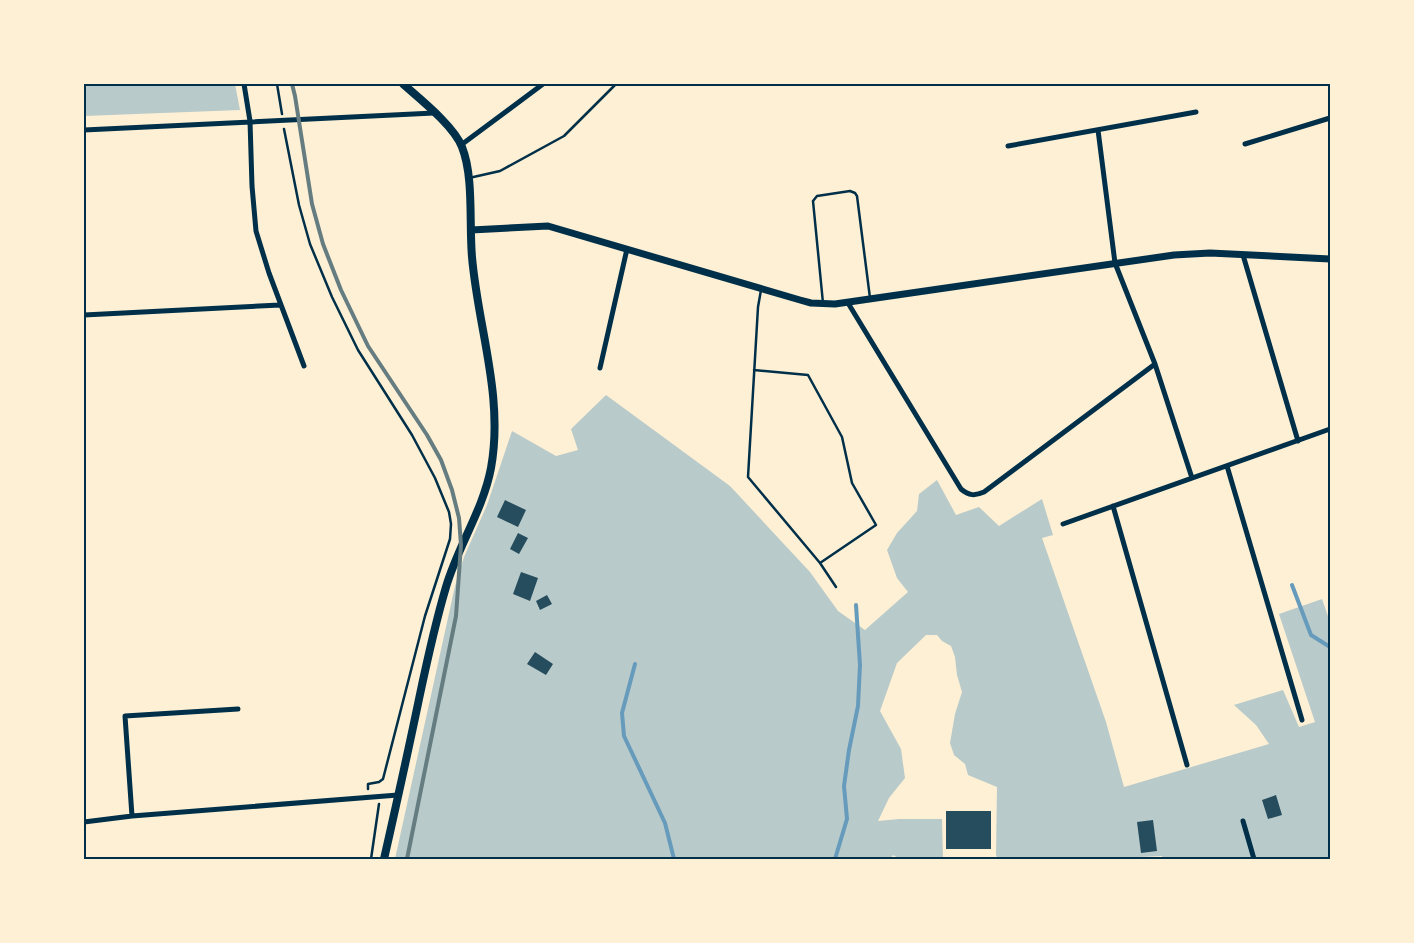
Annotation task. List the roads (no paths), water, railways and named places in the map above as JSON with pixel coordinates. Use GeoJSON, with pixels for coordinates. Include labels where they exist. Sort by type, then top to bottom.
{"type":"FeatureCollection","features":[{"type":"Feature","properties":{"kind":"main road"},"geometry":{"type":"LineString","coordinates":[[384,859],[438,615],[458,552],[483,499],[491,467],[495,426],[488,352],[475,280],[470,230],[468,178],[461,145],[434,112],[403,84]]}},
{"type":"Feature","properties":{"kind":"street"},"geometry":{"type":"LineString","coordinates":[[244,84],[250,122],[256,231],[261,252],[304,366]]}},
{"type":"Feature","properties":{"kind":"street"},"geometry":{"type":"LineString","coordinates":[[461,145],[543,84]]}},
{"type":"Feature","properties":{"kind":"street"},"geometry":{"type":"LineString","coordinates":[[84,130],[434,112]]}},
{"type":"Feature","properties":{"kind":"street"},"geometry":{"type":"LineString","coordinates":[[1008,146],[1196,112]]}},
{"type":"Feature","properties":{"kind":"street"},"geometry":{"type":"LineString","coordinates":[[1245,144],[1330,118]]}},
{"type":"Feature","properties":{"kind":"street"},"geometry":{"type":"LineString","coordinates":[[1098,130],[1115,263],[1155,364],[1192,478]]}},
{"type":"Feature","properties":{"kind":"street"},"geometry":{"type":"LineString","coordinates":[[470,230],[548,226],[811,303],[824,304],[870,300],[1192,253],[1330,260]]}},
{"type":"Feature","properties":{"kind":"street"},"geometry":{"type":"LineString","coordinates":[[600,368],[628,249]]}},
{"type":"Feature","properties":{"kind":"street"},"geometry":{"type":"LineString","coordinates":[[1243,255],[1298,440]]}},
{"type":"Feature","properties":{"kind":"street"},"geometry":{"type":"LineString","coordinates":[[848,303],[961,489],[972,496],[984,492],[1155,364]]}},
{"type":"Feature","properties":{"kind":"street"},"geometry":{"type":"LineString","coordinates":[[84,315],[280,305]]}},
{"type":"Feature","properties":{"kind":"street"},"geometry":{"type":"LineString","coordinates":[[1063,524],[1330,429]]}},
{"type":"Feature","properties":{"kind":"street"},"geometry":{"type":"LineString","coordinates":[[1227,466],[1302,720]]}},
{"type":"Feature","properties":{"kind":"street"},"geometry":{"type":"LineString","coordinates":[[1113,506],[1187,764]]}},
{"type":"Feature","properties":{"kind":"street"},"geometry":{"type":"LineString","coordinates":[[132,816],[125,716],[238,709]]}},
{"type":"Feature","properties":{"kind":"street"},"geometry":{"type":"LineString","coordinates":[[84,822],[132,816],[398,795]]}},
{"type":"Feature","properties":{"kind":"street"},"geometry":{"type":"LineString","coordinates":[[1243,821],[1254,859]]}},
{"type":"Feature","properties":{"kind":"lane"},"geometry":{"type":"LineString","coordinates":[[468,178],[500,170],[564,136],[616,84]]}},
{"type":"Feature","properties":{"kind":"lane"},"geometry":{"type":"LineString","coordinates":[[824,304],[813,201],[817,196],[850,191],[857,196],[870,300]]}},
{"type":"Feature","properties":{"kind":"lane"},"geometry":{"type":"LineString","coordinates":[[761,288],[748,477],[820,563],[836,587]]}},
{"type":"Feature","properties":{"kind":"lane"},"geometry":{"type":"LineString","coordinates":[[754,370],[808,375],[842,437],[852,483],[876,525],[820,563]]}},
{"type":"Feature","properties":{"kind":"waterway"},"geometry":{"type":"LineString","coordinates":[[1292,585],[1311,635],[1330,647]]}},
{"type":"Feature","properties":{"kind":"waterway"},"geometry":{"type":"LineString","coordinates":[[835,859],[847,819],[844,786],[858,706],[860,665],[856,605]]}},
{"type":"Feature","properties":{"kind":"waterway"},"geometry":{"type":"LineString","coordinates":[[635,664],[622,713],[624,736],[665,823],[674,859]]}},
{"type":"Feature","properties":{"kind":"railway"},"geometry":{"type":"LineString","coordinates":[[292,84],[312,204],[323,244],[341,290],[368,346],[427,435],[441,460],[452,490],[459,518],[461,545],[456,616],[407,859]]}}]}
